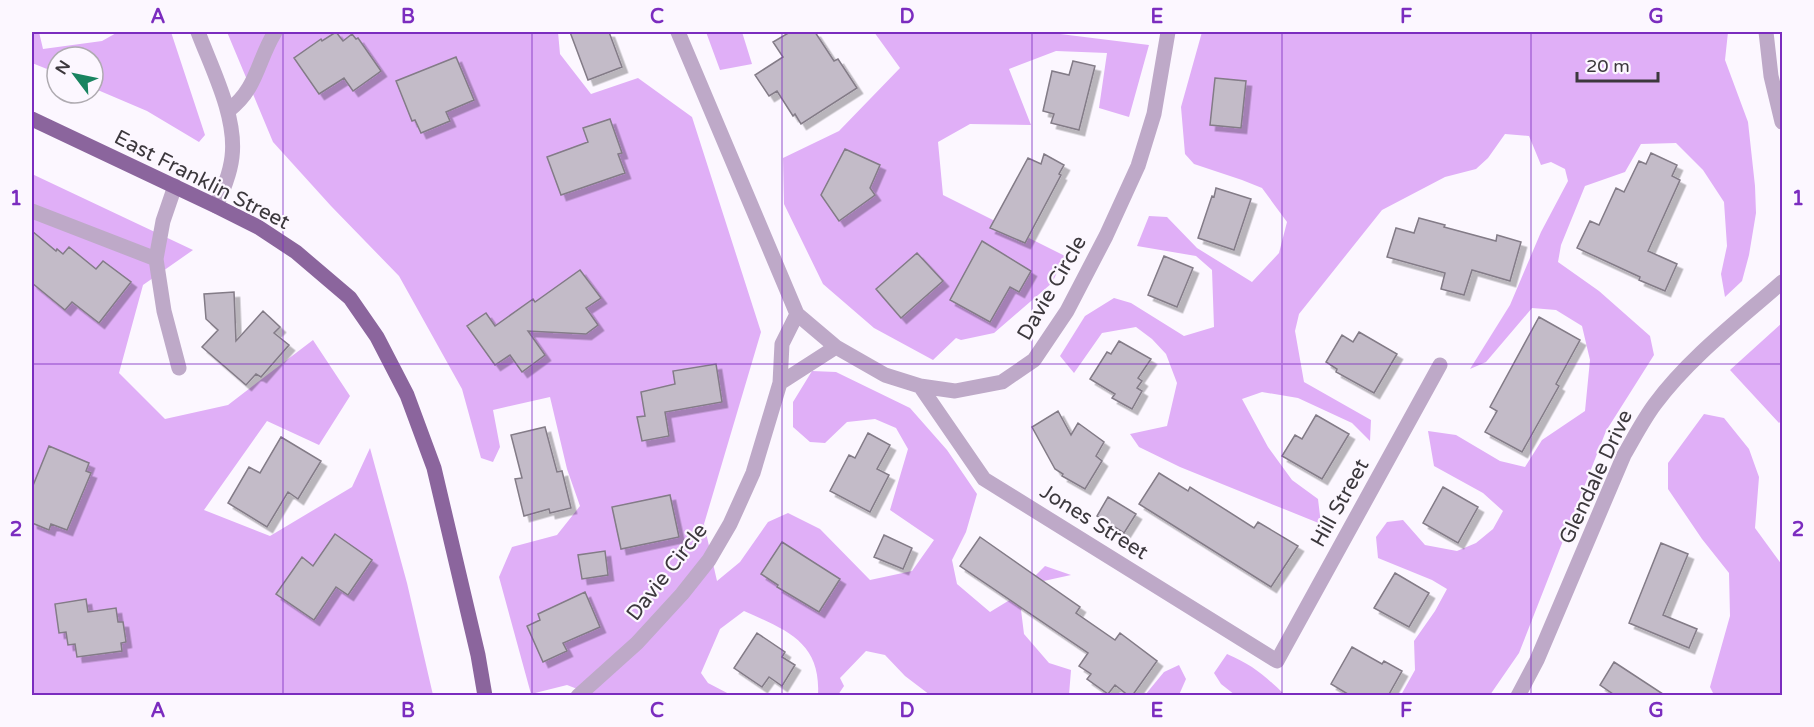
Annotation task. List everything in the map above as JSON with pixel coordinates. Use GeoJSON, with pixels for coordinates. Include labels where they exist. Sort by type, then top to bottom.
{"type":"FeatureCollection","features":[{"type":"Feature","properties":{"kind":"main road","name":"East Franklin Street"},"geometry":{"type":"LineString","coordinates":[[32,119],[258,227],[296,252],[350,298],[377,337],[407,395],[434,468],[478,656],[485,696]]}},
{"type":"Feature","properties":{"kind":"street"},"geometry":{"type":"LineString","coordinates":[[198,32],[228,111],[233,134],[232,159],[216,206]]}},
{"type":"Feature","properties":{"kind":"street"},"geometry":{"type":"LineString","coordinates":[[228,111],[241,101],[260,69],[268,43],[275,32]]}},
{"type":"Feature","properties":{"kind":"street","name":"Davie Circle"},"geometry":{"type":"LineString","coordinates":[[678,32],[797,314],[836,347],[885,375],[920,386],[955,391],[1002,382],[1034,360],[1067,311],[1106,236],[1138,166],[1154,114],[1168,32]]}},
{"type":"Feature","properties":{"kind":"street"},"geometry":{"type":"LineString","coordinates":[[1766,32],[1771,76],[1782,122]]}},
{"type":"Feature","properties":{"kind":"street"},"geometry":{"type":"LineString","coordinates":[[175,186],[163,221],[156,259],[164,311],[179,368]]}},
{"type":"Feature","properties":{"kind":"street"},"geometry":{"type":"LineString","coordinates":[[32,211],[156,259]]}},
{"type":"Feature","properties":{"kind":"street","name":"Glendale Drive"},"geometry":{"type":"LineString","coordinates":[[1518,696],[1537,660],[1624,455],[1654,404],[1697,357],[1782,282]]}},
{"type":"Feature","properties":{"kind":"street","name":"Davie Circle"},"geometry":{"type":"LineString","coordinates":[[578,696],[637,643],[682,594],[709,560],[730,524],[753,473],[780,383],[782,344],[797,314]]}},
{"type":"Feature","properties":{"kind":"street"},"geometry":{"type":"LineString","coordinates":[[780,383],[836,347]]}},
{"type":"Feature","properties":{"kind":"street","name":"Hill Street"},"geometry":{"type":"LineString","coordinates":[[1277,661],[1440,365]]}},
{"type":"Feature","properties":{"kind":"street","name":"Jones Street"},"geometry":{"type":"LineString","coordinates":[[920,386],[984,478],[1277,661]]}},
{"type":"Feature","properties":{"kind":"shaded area"},"geometry":{"type":"Polygon","coordinates":[[[32,32],[39,32],[43,49],[45,49],[45,68],[32,63],[32,32]]]}},
{"type":"Feature","properties":{"kind":"shaded area"},"geometry":{"type":"Polygon","coordinates":[[[118,32],[171,32],[205,135],[199,142],[147,111],[105,93],[105,45],[72,45],[102,41],[118,32]]]}},
{"type":"Feature","properties":{"kind":"shaded area"},"geometry":{"type":"Polygon","coordinates":[[[227,32],[558,32],[560,54],[591,94],[638,78],[692,117],[761,332],[704,524],[717,581],[740,562],[768,522],[788,513],[820,529],[870,580],[912,571],[934,540],[890,510],[908,449],[896,428],[875,419],[847,422],[825,443],[810,442],[793,427],[793,402],[812,371],[836,372],[910,408],[947,450],[977,494],[966,532],[952,560],[957,584],[990,612],[1013,598],[1045,566],[1071,575],[1039,582],[1021,610],[1024,634],[1049,663],[1071,670],[1069,695],[930,695],[905,676],[885,655],[866,651],[840,678],[844,686],[838,695],[818,695],[814,662],[807,650],[787,632],[744,611],[720,629],[701,673],[708,683],[731,695],[593,695],[567,685],[531,694],[499,577],[512,547],[557,535],[580,506],[567,469],[550,397],[493,410],[500,447],[493,462],[481,458],[462,389],[399,276],[273,142],[227,32]]]}},
{"type":"Feature","properties":{"kind":"shaded area"},"geometry":{"type":"Polygon","coordinates":[[[706,32],[742,32],[752,64],[720,70],[706,32]]]}},
{"type":"Feature","properties":{"kind":"shaded area"},"geometry":{"type":"Polygon","coordinates":[[[874,32],[1044,32],[1149,45],[1129,117],[1099,108],[1107,53],[1056,51],[1009,69],[1031,125],[970,124],[938,142],[943,195],[1065,256],[1052,283],[994,333],[961,340],[956,338],[933,360],[874,328],[823,284],[784,204],[783,158],[839,131],[900,68],[874,32]]]}},
{"type":"Feature","properties":{"kind":"shaded area"},"geometry":{"type":"Polygon","coordinates":[[[1202,32],[1728,32],[1725,60],[1748,122],[1755,186],[1756,213],[1742,281],[1725,297],[1721,274],[1727,246],[1724,202],[1703,170],[1676,143],[1641,144],[1625,172],[1585,186],[1561,245],[1558,262],[1599,291],[1650,336],[1654,355],[1606,431],[1519,653],[1490,695],[1401,695],[1415,670],[1414,641],[1447,589],[1432,580],[1378,558],[1376,537],[1387,522],[1403,520],[1425,545],[1457,551],[1476,543],[1493,529],[1503,511],[1483,493],[1434,466],[1428,431],[1456,435],[1500,461],[1525,467],[1542,440],[1585,411],[1590,360],[1582,326],[1556,310],[1532,308],[1486,362],[1470,369],[1510,305],[1541,232],[1568,181],[1565,169],[1551,162],[1541,165],[1529,136],[1505,134],[1488,158],[1476,169],[1445,177],[1382,210],[1299,314],[1295,331],[1304,382],[1371,420],[1370,441],[1352,423],[1298,398],[1262,392],[1242,399],[1268,447],[1292,480],[1318,499],[1321,524],[1180,467],[1139,447],[1130,434],[1167,426],[1177,383],[1166,354],[1136,327],[1102,333],[1074,373],[1060,356],[1085,316],[1114,298],[1131,303],[1184,336],[1214,327],[1212,270],[1196,256],[1137,246],[1149,216],[1167,217],[1197,248],[1252,282],[1279,253],[1287,222],[1262,188],[1194,164],[1185,154],[1181,107],[1202,32]]]}},
{"type":"Feature","properties":{"kind":"shaded area"},"geometry":{"type":"Polygon","coordinates":[[[32,174],[193,250],[143,285],[119,373],[165,419],[228,405],[313,340],[350,396],[319,445],[267,421],[204,510],[270,536],[352,487],[370,448],[407,583],[433,695],[32,695],[32,174]]]}},
{"type":"Feature","properties":{"kind":"shaded area"},"geometry":{"type":"Polygon","coordinates":[[[1782,323],[1782,420],[1779,423],[1730,370],[1782,323]]]}},
{"type":"Feature","properties":{"kind":"shaded area"},"geometry":{"type":"Polygon","coordinates":[[[1704,414],[1724,418],[1749,449],[1759,477],[1755,528],[1782,565],[1782,695],[1714,695],[1710,687],[1730,616],[1729,573],[1702,539],[1668,489],[1668,463],[1704,414]]]}},
{"type":"Feature","properties":{"kind":"shaded area"},"geometry":{"type":"Polygon","coordinates":[[[1227,654],[1244,662],[1285,695],[1235,695],[1221,684],[1214,673],[1227,654]]]}},
{"type":"Feature","properties":{"kind":"shaded area"},"geometry":{"type":"Polygon","coordinates":[[[1179,665],[1186,679],[1179,695],[1145,695],[1164,672],[1179,665]]]}},
{"type":"Feature","properties":{"kind":"building"},"geometry":{"type":"Polygon","coordinates":[[[336,32],[343,41],[352,34],[356,39],[358,38],[381,71],[353,91],[344,78],[319,94],[294,58],[321,39],[322,41],[336,32]]]}},
{"type":"Feature","properties":{"kind":"building"},"geometry":{"type":"Polygon","coordinates":[[[570,32],[609,32],[622,67],[588,80],[570,32]]]}},
{"type":"Feature","properties":{"kind":"building"},"geometry":{"type":"Polygon","coordinates":[[[790,32],[815,32],[834,61],[838,59],[857,88],[801,124],[777,91],[769,96],[755,75],[783,57],[773,42],[790,32]]]}},
{"type":"Feature","properties":{"kind":"building"},"geometry":{"type":"Polygon","coordinates":[[[456,57],[474,100],[446,112],[450,121],[421,133],[415,120],[412,121],[396,81],[456,57]]]}},
{"type":"Feature","properties":{"kind":"building"},"geometry":{"type":"Polygon","coordinates":[[[1073,61],[1095,66],[1079,130],[1051,123],[1054,114],[1043,111],[1052,71],[1069,75],[1073,61]]]}},
{"type":"Feature","properties":{"kind":"building"},"geometry":{"type":"Polygon","coordinates":[[[1215,78],[1246,81],[1241,128],[1210,125],[1215,78]]]}},
{"type":"Feature","properties":{"kind":"building"},"geometry":{"type":"Polygon","coordinates":[[[610,119],[622,153],[618,154],[625,173],[561,195],[547,157],[588,142],[583,128],[610,119]]]}},
{"type":"Feature","properties":{"kind":"building"},"geometry":{"type":"Polygon","coordinates":[[[845,149],[880,165],[870,188],[875,195],[839,221],[821,195],[845,149]]]}},
{"type":"Feature","properties":{"kind":"building"},"geometry":{"type":"Polygon","coordinates":[[[1651,153],[1677,165],[1672,176],[1680,180],[1648,251],[1677,264],[1665,291],[1577,248],[1590,221],[1599,225],[1616,188],[1624,192],[1639,161],[1646,164],[1651,153]]]}},
{"type":"Feature","properties":{"kind":"building"},"geometry":{"type":"Polygon","coordinates":[[[1044,154],[1064,165],[1025,243],[990,228],[1028,158],[1041,164],[1044,154]]]}},
{"type":"Feature","properties":{"kind":"building"},"geometry":{"type":"Polygon","coordinates":[[[1216,188],[1251,199],[1234,250],[1198,238],[1216,188]]]}},
{"type":"Feature","properties":{"kind":"building"},"geometry":{"type":"Polygon","coordinates":[[[1419,218],[1496,241],[1497,235],[1521,242],[1510,281],[1472,270],[1464,295],[1441,289],[1445,273],[1387,257],[1396,228],[1414,233],[1419,218]]]}},
{"type":"Feature","properties":{"kind":"building"},"geometry":{"type":"Polygon","coordinates":[[[32,231],[56,251],[57,249],[63,254],[69,247],[96,269],[103,261],[131,282],[99,323],[72,302],[65,310],[32,283],[32,231]]]}},
{"type":"Feature","properties":{"kind":"building"},"geometry":{"type":"Polygon","coordinates":[[[982,241],[1031,271],[1019,292],[1010,287],[990,322],[950,300],[982,241]]]}},
{"type":"Feature","properties":{"kind":"building"},"geometry":{"type":"Polygon","coordinates":[[[917,253],[943,281],[901,318],[876,289],[917,253]]]}},
{"type":"Feature","properties":{"kind":"building"},"geometry":{"type":"Polygon","coordinates":[[[1164,256],[1193,268],[1177,307],[1148,295],[1164,256]]]}},
{"type":"Feature","properties":{"kind":"building"},"geometry":{"type":"Polygon","coordinates":[[[580,270],[601,298],[586,308],[598,325],[586,334],[528,331],[545,355],[522,372],[510,355],[495,365],[467,326],[486,313],[495,326],[533,299],[535,302],[580,270]]]}},
{"type":"Feature","properties":{"kind":"building"},"geometry":{"type":"Polygon","coordinates":[[[234,292],[236,341],[263,311],[280,327],[274,333],[289,345],[261,377],[256,374],[246,385],[202,347],[218,330],[206,319],[204,294],[234,292]]]}},
{"type":"Feature","properties":{"kind":"building"},"geometry":{"type":"Polygon","coordinates":[[[1539,317],[1580,340],[1556,384],[1559,386],[1522,452],[1485,432],[1497,411],[1490,407],[1539,317]]]}},
{"type":"Feature","properties":{"kind":"building"},"geometry":{"type":"Polygon","coordinates":[[[1359,332],[1397,354],[1374,393],[1336,372],[1337,369],[1326,362],[1342,335],[1353,342],[1359,332]]]}},
{"type":"Feature","properties":{"kind":"building"},"geometry":{"type":"Polygon","coordinates":[[[1119,341],[1151,359],[1138,378],[1142,381],[1137,388],[1142,391],[1132,409],[1112,398],[1115,394],[1090,379],[1107,352],[1111,354],[1119,341]]]}},
{"type":"Feature","properties":{"kind":"building"},"geometry":{"type":"Polygon","coordinates":[[[716,364],[722,402],[665,412],[669,436],[642,441],[637,417],[645,416],[641,392],[675,384],[673,371],[716,364]]]}},
{"type":"Feature","properties":{"kind":"building"},"geometry":{"type":"Polygon","coordinates":[[[1058,411],[1071,435],[1078,423],[1104,442],[1096,456],[1102,461],[1085,489],[1062,476],[1063,474],[1055,469],[1032,427],[1058,411]]]}},
{"type":"Feature","properties":{"kind":"building"},"geometry":{"type":"Polygon","coordinates":[[[1316,415],[1349,434],[1322,479],[1282,456],[1295,435],[1302,439],[1316,415]]]}},
{"type":"Feature","properties":{"kind":"building"},"geometry":{"type":"Polygon","coordinates":[[[545,427],[557,472],[562,471],[571,508],[550,513],[549,509],[524,516],[515,479],[522,478],[511,435],[545,427]]]}},
{"type":"Feature","properties":{"kind":"building"},"geometry":{"type":"Polygon","coordinates":[[[868,433],[890,445],[877,469],[889,475],[870,512],[830,491],[849,455],[855,458],[868,433]]]}},
{"type":"Feature","properties":{"kind":"building"},"geometry":{"type":"Polygon","coordinates":[[[281,437],[321,461],[298,499],[288,492],[267,527],[228,503],[249,467],[260,473],[281,437]]]}},
{"type":"Feature","properties":{"kind":"building"},"geometry":{"type":"Polygon","coordinates":[[[49,446],[89,463],[86,471],[91,473],[67,530],[51,524],[49,530],[32,523],[32,488],[49,446]]]}},
{"type":"Feature","properties":{"kind":"building"},"geometry":{"type":"Polygon","coordinates":[[[1159,473],[1188,491],[1190,487],[1254,528],[1258,522],[1298,546],[1271,587],[1139,504],[1159,473]]]}},
{"type":"Feature","properties":{"kind":"building"},"geometry":{"type":"Polygon","coordinates":[[[1443,487],[1478,507],[1458,543],[1423,523],[1443,487]]]}},
{"type":"Feature","properties":{"kind":"building"},"geometry":{"type":"Polygon","coordinates":[[[670,495],[679,537],[621,549],[612,507],[670,495]]]}},
{"type":"Feature","properties":{"kind":"building"},"geometry":{"type":"Polygon","coordinates":[[[1108,497],[1136,514],[1124,533],[1097,516],[1108,497]]]}},
{"type":"Feature","properties":{"kind":"building"},"geometry":{"type":"Polygon","coordinates":[[[335,534],[372,560],[348,595],[336,587],[314,620],[276,594],[302,557],[313,566],[335,534]]]}},
{"type":"Feature","properties":{"kind":"building"},"geometry":{"type":"Polygon","coordinates":[[[884,535],[912,548],[903,569],[874,557],[884,535]]]}},
{"type":"Feature","properties":{"kind":"building"},"geometry":{"type":"Polygon","coordinates":[[[980,537],[1080,607],[1076,613],[1115,640],[1120,633],[1157,661],[1132,696],[1115,685],[1108,694],[1087,679],[1091,674],[1079,666],[1088,653],[960,566],[980,537]]]}},
{"type":"Feature","properties":{"kind":"building"},"geometry":{"type":"Polygon","coordinates":[[[782,542],[840,579],[819,612],[777,587],[778,585],[761,574],[782,542]]]}},
{"type":"Feature","properties":{"kind":"building"},"geometry":{"type":"Polygon","coordinates":[[[1661,543],[1688,554],[1663,615],[1697,629],[1689,648],[1629,623],[1661,543]]]}},
{"type":"Feature","properties":{"kind":"building"},"geometry":{"type":"Polygon","coordinates":[[[605,551],[608,575],[582,579],[578,555],[605,551]]]}},
{"type":"Feature","properties":{"kind":"building"},"geometry":{"type":"Polygon","coordinates":[[[1395,573],[1429,593],[1409,627],[1374,608],[1395,573]]]}},
{"type":"Feature","properties":{"kind":"building"},"geometry":{"type":"Polygon","coordinates":[[[585,592],[600,627],[563,643],[567,651],[543,662],[527,626],[540,620],[538,614],[585,592]]]}},
{"type":"Feature","properties":{"kind":"building"},"geometry":{"type":"Polygon","coordinates":[[[86,599],[88,612],[116,608],[118,622],[123,622],[126,642],[121,643],[122,651],[77,657],[75,644],[68,645],[66,632],[59,633],[55,604],[86,599]]]}},
{"type":"Feature","properties":{"kind":"building"},"geometry":{"type":"Polygon","coordinates":[[[757,633],[785,652],[782,657],[795,665],[782,686],[769,677],[762,687],[734,668],[757,633]]]}},
{"type":"Feature","properties":{"kind":"building"},"geometry":{"type":"Polygon","coordinates":[[[1352,647],[1382,664],[1384,661],[1402,671],[1388,696],[1351,696],[1331,684],[1352,647]]]}},
{"type":"Feature","properties":{"kind":"building"},"geometry":{"type":"Polygon","coordinates":[[[1614,662],[1666,696],[1616,696],[1600,685],[1614,662]]]}}]}
